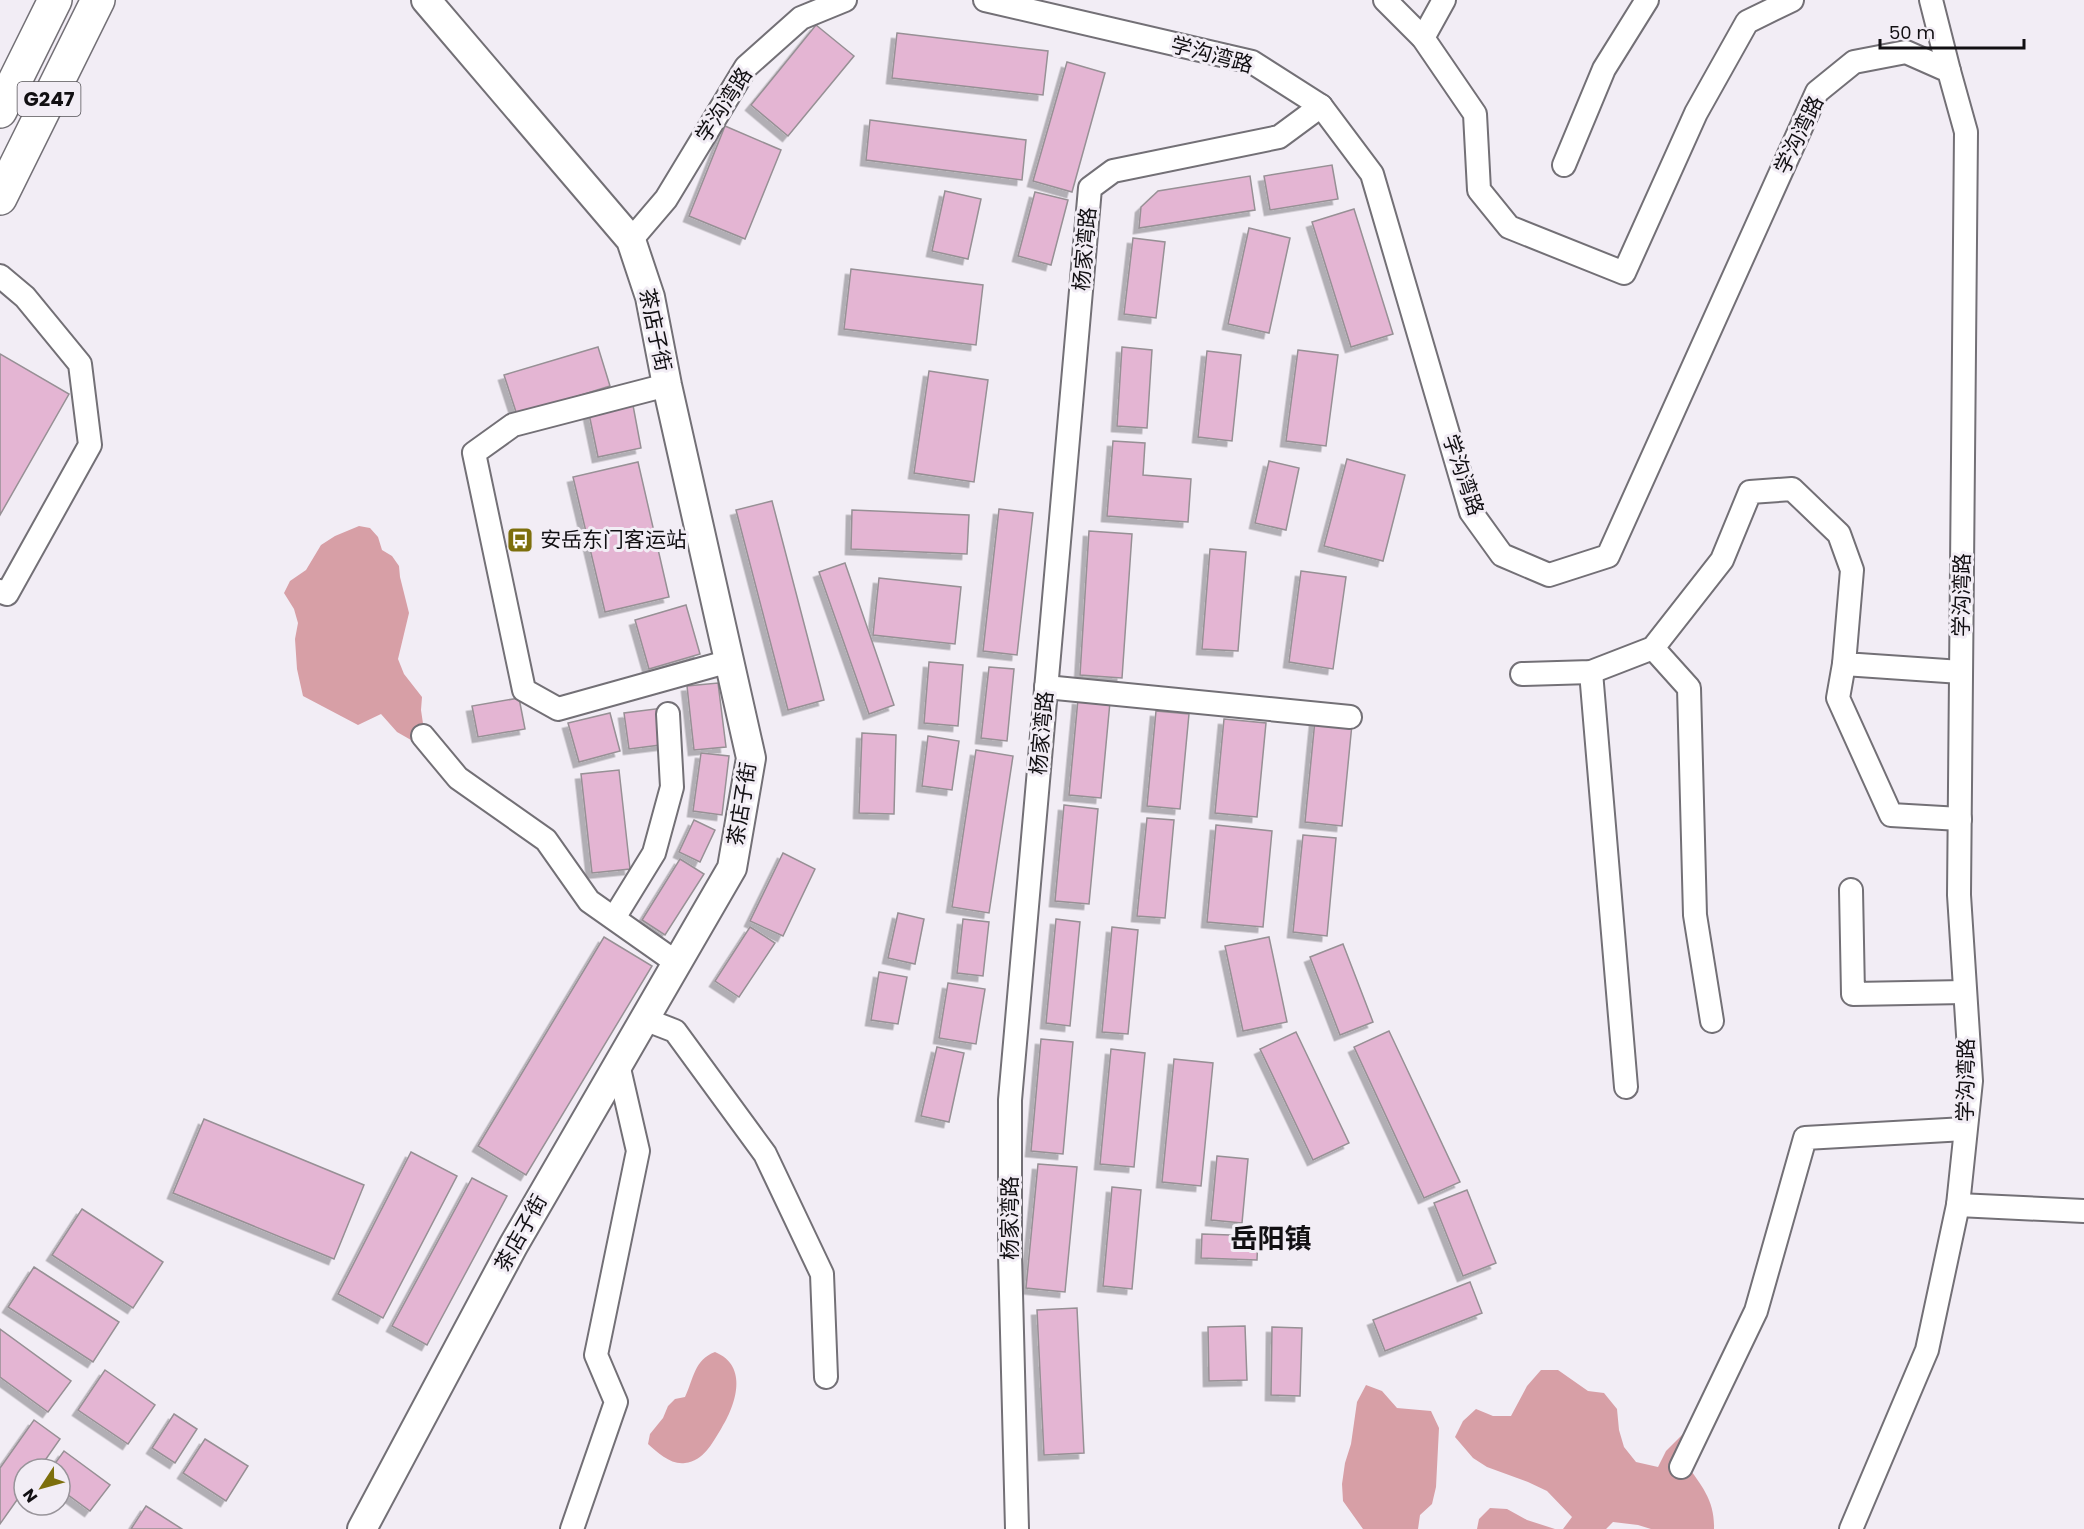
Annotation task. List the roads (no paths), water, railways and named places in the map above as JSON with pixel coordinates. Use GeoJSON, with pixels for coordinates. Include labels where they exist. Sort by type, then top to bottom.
{"type":"FeatureCollection","features":[{"type":"Feature","properties":{"kind":"highway","name":"G247"},"geometry":{"type":"LineString","coordinates":[[0,111],[55,0]]}},
{"type":"Feature","properties":{"kind":"highway","name":"G247"},"geometry":{"type":"LineString","coordinates":[[0,198],[98,0]]}},
{"type":"Feature","properties":{"kind":"main road","name":"茶店子街"},"geometry":{"type":"LineString","coordinates":[[362,1529],[513,1246],[732,868],[751,758],[667,385],[650,297],[631,240],[426,0]]}},
{"type":"Feature","properties":{"kind":"street","name":"学沟湾路"},"geometry":{"type":"LineString","coordinates":[[631,240],[666,199],[746,67],[801,18],[845,0]]}},
{"type":"Feature","properties":{"kind":"street","name":"学沟湾路"},"geometry":{"type":"LineString","coordinates":[[985,0],[1252,62],[1321,106],[1372,174],[1471,512],[1502,555],[1549,575],[1608,556],[1817,92],[1854,63],[1906,52],[1949,71],[1966,132],[1959,895],[1971,1081],[1958,1205],[1927,1350],[1851,1529]]}},
{"type":"Feature","properties":{"kind":"street"},"geometry":{"type":"LineString","coordinates":[[1385,0],[1423,38],[1475,114],[1479,190],[1509,227],[1624,273],[1696,113],[1747,22],[1792,0]]}},
{"type":"Feature","properties":{"kind":"street"},"geometry":{"type":"LineString","coordinates":[[1423,38],[1444,0]]}},
{"type":"Feature","properties":{"kind":"street"},"geometry":{"type":"LineString","coordinates":[[1564,165],[1604,69],[1647,0]]}},
{"type":"Feature","properties":{"kind":"street"},"geometry":{"type":"LineString","coordinates":[[1931,0],[1949,71]]}},
{"type":"Feature","properties":{"kind":"street","name":"杨家湾路"},"geometry":{"type":"LineString","coordinates":[[1017,1529],[1010,1254],[1010,1100],[1090,188],[1113,171],[1279,137],[1321,106]]}},
{"type":"Feature","properties":{"kind":"street"},"geometry":{"type":"LineString","coordinates":[[0,276],[25,297],[80,364],[90,445],[7,594],[0,591]]}},
{"type":"Feature","properties":{"kind":"street"},"geometry":{"type":"LineString","coordinates":[[667,385],[513,425],[474,453],[525,690],[558,709],[730,661]]}},
{"type":"Feature","properties":{"kind":"street"},"geometry":{"type":"LineString","coordinates":[[1522,674],[1591,672],[1653,648],[1722,560],[1750,492],[1792,489],[1839,534],[1852,570],[1844,664],[1838,698],[1891,815],[1959,819]]}},
{"type":"Feature","properties":{"kind":"street"},"geometry":{"type":"LineString","coordinates":[[1653,648],[1689,688],[1695,915],[1712,1021]]}},
{"type":"Feature","properties":{"kind":"street"},"geometry":{"type":"LineString","coordinates":[[1844,664],[1961,672]]}},
{"type":"Feature","properties":{"kind":"street"},"geometry":{"type":"LineString","coordinates":[[1591,672],[1626,1087]]}},
{"type":"Feature","properties":{"kind":"street"},"geometry":{"type":"LineString","coordinates":[[1046,687],[1350,717]]}},
{"type":"Feature","properties":{"kind":"street"},"geometry":{"type":"LineString","coordinates":[[614,918],[654,853],[672,787],[668,714]]}},
{"type":"Feature","properties":{"kind":"street"},"geometry":{"type":"LineString","coordinates":[[423,736],[458,778],[546,840],[589,901],[677,963]]}},
{"type":"Feature","properties":{"kind":"street"},"geometry":{"type":"LineString","coordinates":[[1851,890],[1853,994],[1965,992]]}},
{"type":"Feature","properties":{"kind":"street"},"geometry":{"type":"LineString","coordinates":[[645,1018],[675,1031],[765,1154],[822,1274],[826,1377]]}},
{"type":"Feature","properties":{"kind":"street"},"geometry":{"type":"LineString","coordinates":[[573,1529],[616,1402],[596,1355],[638,1151],[618,1064]]}},
{"type":"Feature","properties":{"kind":"street"},"geometry":{"type":"LineString","coordinates":[[1681,1467],[1756,1311],[1805,1138],[1965,1129]]}},
{"type":"Feature","properties":{"kind":"street"},"geometry":{"type":"LineString","coordinates":[[1958,1205],[2084,1211]]}},
{"type":"Feature","properties":{"kind":"place","name":"安岳东门客运站"},"geometry":{"type":"Point","coordinates":[520,540]}},
{"type":"Feature","properties":{"kind":"district","name":"岳阳镇"},"geometry":{"type":"Point","coordinates":[1271,1239]}}]}
